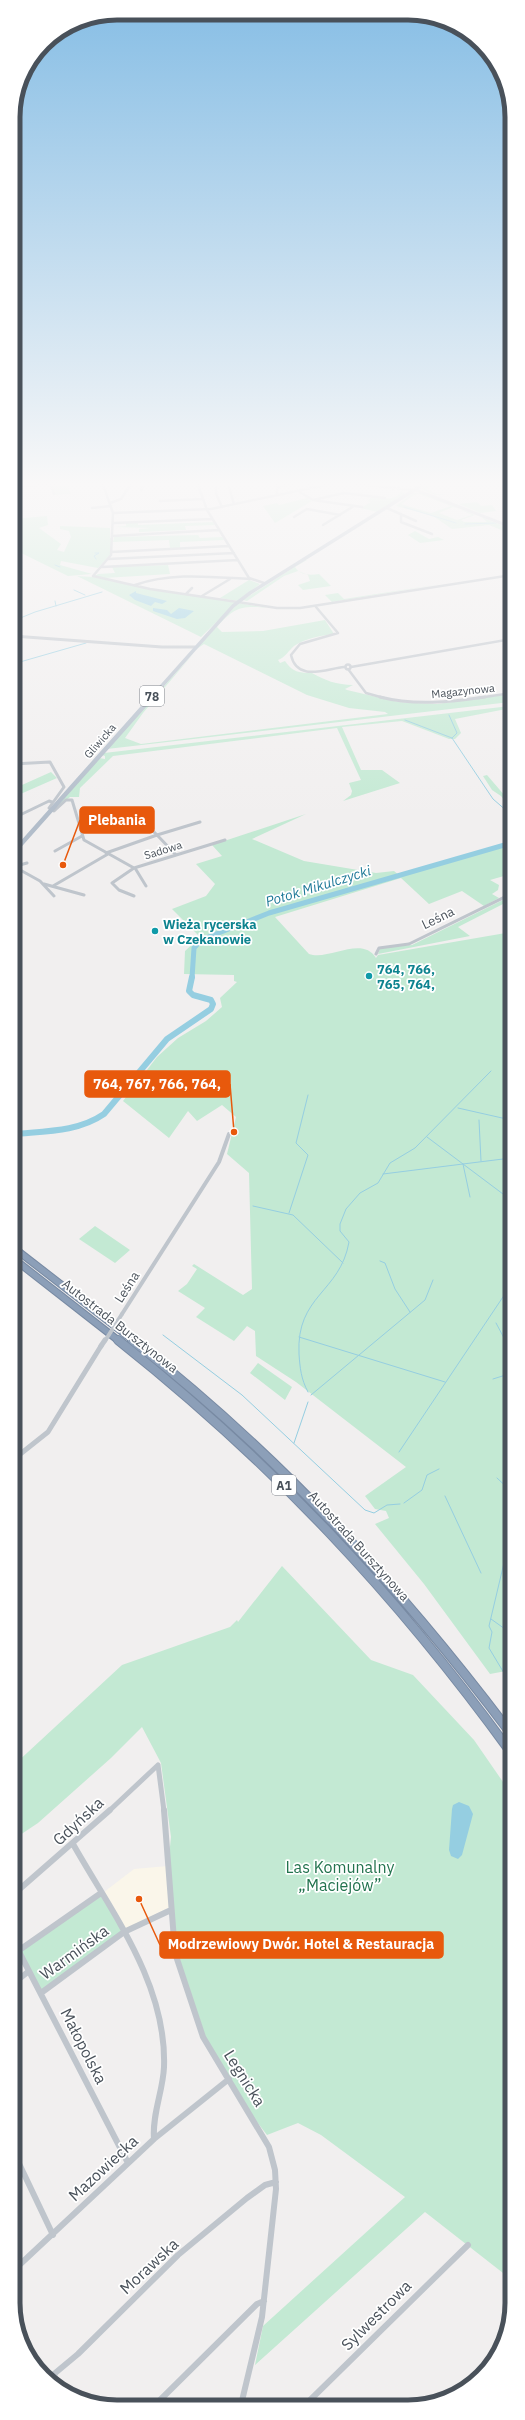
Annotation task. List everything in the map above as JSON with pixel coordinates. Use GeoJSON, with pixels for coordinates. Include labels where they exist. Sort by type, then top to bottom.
{"type":"FeatureCollection","features":[{"type":"Feature","properties":{"kind":"highway","name":"Autostrada Bursztynowa"},"geometry":{"type":"LineString","coordinates":[[20,1253],[193,1389],[292,1478],[360,1549],[401,1595],[505,1726]]}},
{"type":"Feature","properties":{"kind":"highway","name":"Autostrada Bursztynowa"},"geometry":{"type":"LineString","coordinates":[[20,1264],[168,1380],[233,1436],[284,1484],[348,1551],[396,1605],[505,1745]]}},
{"type":"Feature","properties":{"kind":"main road","name":"78"},"geometry":{"type":"LineString","coordinates":[[238,601],[247,595]]}},
{"type":"Feature","properties":{"kind":"main road","name":"Gliwicka"},"geometry":{"type":"LineString","coordinates":[[20,845],[195,647],[238,601]]}},
{"type":"Feature","properties":{"kind":"street"},"geometry":{"type":"LineString","coordinates":[[191,595],[283,608],[316,607],[390,595]]}},
{"type":"Feature","properties":{"kind":"street"},"geometry":{"type":"LineString","coordinates":[[316,607],[338,634],[312,639],[299,646],[291,655],[292,664],[298,669],[308,671],[351,667],[505,640]]}},
{"type":"Feature","properties":{"kind":"street"},"geometry":{"type":"LineString","coordinates":[[20,637],[162,647],[195,647]]}},
{"type":"Feature","properties":{"kind":"street"},"geometry":{"type":"LineString","coordinates":[[344,667],[348,669],[351,667]]}},
{"type":"Feature","properties":{"kind":"street","name":"Magazynowa"},"geometry":{"type":"LineString","coordinates":[[348,669],[349,674],[368,694],[395,701],[439,703],[505,694]]}},
{"type":"Feature","properties":{"kind":"street"},"geometry":{"type":"LineString","coordinates":[[20,763],[45,760],[50,762],[64,787],[49,805],[51,810],[57,809],[66,800],[72,800],[82,836],[55,851]]}},
{"type":"Feature","properties":{"kind":"street"},"geometry":{"type":"LineString","coordinates":[[22,814],[52,802]]}},
{"type":"Feature","properties":{"kind":"street"},"geometry":{"type":"LineString","coordinates":[[53,886],[107,854],[200,822]]}},
{"type":"Feature","properties":{"kind":"street"},"geometry":{"type":"LineString","coordinates":[[146,824],[176,855]]}},
{"type":"Feature","properties":{"kind":"street","name":"Sadowa"},"geometry":{"type":"LineString","coordinates":[[82,836],[89,844],[135,868],[225,840]]}},
{"type":"Feature","properties":{"kind":"street"},"geometry":{"type":"LineString","coordinates":[[20,865],[27,863]]}},
{"type":"Feature","properties":{"kind":"street"},"geometry":{"type":"LineString","coordinates":[[134,896],[119,890],[112,883],[135,868],[146,886]]}},
{"type":"Feature","properties":{"kind":"street"},"geometry":{"type":"LineString","coordinates":[[20,869],[44,884],[54,896]]}},
{"type":"Feature","properties":{"kind":"street"},"geometry":{"type":"LineString","coordinates":[[44,884],[84,895]]}},
{"type":"Feature","properties":{"kind":"street","name":"Leśna"},"geometry":{"type":"LineString","coordinates":[[376,954],[379,948],[409,944],[505,897]]}},
{"type":"Feature","properties":{"kind":"street","name":"Leśna"},"geometry":{"type":"LineString","coordinates":[[20,1455],[48,1432],[218,1163],[224,1153],[229,1134]]}},
{"type":"Feature","properties":{"kind":"street","name":"Gdyńska"},"geometry":{"type":"LineString","coordinates":[[20,1889],[73,1844],[158,1765]]}},
{"type":"Feature","properties":{"kind":"street","name":"Legnicka"},"geometry":{"type":"LineString","coordinates":[[158,1765],[167,1837],[170,1910],[175,1953],[203,2037],[265,2137],[273,2160],[276,2182],[264,2301],[242,2400]]}},
{"type":"Feature","properties":{"kind":"street","name":"Mazowiecka"},"geometry":{"type":"LineString","coordinates":[[20,2265],[154,2139],[153,2128],[164,2067],[159,2014],[144,1969],[73,1844]]}},
{"type":"Feature","properties":{"kind":"street"},"geometry":{"type":"LineString","coordinates":[[20,1950],[101,1893]]}},
{"type":"Feature","properties":{"kind":"street","name":"Warmińska"},"geometry":{"type":"LineString","coordinates":[[40,1993],[124,1932],[170,1910]]}},
{"type":"Feature","properties":{"kind":"street","name":"Małopolska"},"geometry":{"type":"LineString","coordinates":[[20,1955],[128,2163]]}},
{"type":"Feature","properties":{"kind":"street","name":"Warmińska"},"geometry":{"type":"LineString","coordinates":[[20,1978],[29,1971]]}},
{"type":"Feature","properties":{"kind":"street"},"geometry":{"type":"LineString","coordinates":[[154,2139],[229,2079]]}},
{"type":"Feature","properties":{"kind":"street"},"geometry":{"type":"LineString","coordinates":[[20,2166],[53,2235]]}},
{"type":"Feature","properties":{"kind":"street","name":"Morawska"},"geometry":{"type":"LineString","coordinates":[[52,2376],[178,2255],[247,2198],[265,2185],[276,2182]]}},
{"type":"Feature","properties":{"kind":"street","name":"Sylwestrowa"},"geometry":{"type":"LineString","coordinates":[[310,2400],[468,2245]]}},
{"type":"Feature","properties":{"kind":"street"},"geometry":{"type":"LineString","coordinates":[[161,2400],[257,2304],[264,2301]]}},
{"type":"Feature","properties":{"kind":"shaded area"},"geometry":{"type":"Polygon","coordinates":[[[168,1866],[170,1907],[126,1929],[104,1892],[134,1869],[168,1866]]]}},
{"type":"Feature","properties":{"kind":"green space"},"geometry":{"type":"Polygon","coordinates":[[[115,595],[189,595],[237,602],[201,637],[115,595]]]}},
{"type":"Feature","properties":{"kind":"green space"},"geometry":{"type":"Polygon","coordinates":[[[225,595],[246,595],[238,601],[220,598],[225,595]]]}},
{"type":"Feature","properties":{"kind":"green space"},"geometry":{"type":"Polygon","coordinates":[[[251,595],[256,595],[247,601],[243,600],[251,595]]]}},
{"type":"Feature","properties":{"kind":"green space"},"geometry":{"type":"Polygon","coordinates":[[[325,595],[340,595],[344,599],[375,595],[332,602],[325,595]]]}},
{"type":"Feature","properties":{"kind":"green space"},"geometry":{"type":"Polygon","coordinates":[[[238,603],[268,608],[245,607],[239,609],[228,615],[217,627],[222,632],[263,631],[325,620],[334,634],[303,641],[294,646],[285,656],[278,660],[280,663],[285,661],[289,667],[297,671],[311,673],[336,683],[353,685],[345,689],[347,690],[398,702],[437,704],[505,695],[505,703],[107,749],[194,653],[143,713],[125,738],[141,744],[388,714],[385,712],[349,708],[307,695],[204,644],[195,650],[238,603]]]}},
{"type":"Feature","properties":{"kind":"green space"},"geometry":{"type":"Polygon","coordinates":[[[505,707],[505,709],[455,719],[461,733],[455,739],[449,739],[402,721],[342,727],[361,770],[382,770],[400,783],[343,801],[351,795],[352,791],[349,783],[361,780],[337,728],[113,756],[80,788],[79,797],[70,797],[55,809],[99,758],[105,759],[105,756],[102,755],[104,753],[505,707]]]}},
{"type":"Feature","properties":{"kind":"green space"},"geometry":{"type":"Polygon","coordinates":[[[51,772],[57,778],[20,794],[20,786],[51,772]]]}},
{"type":"Feature","properties":{"kind":"green space"},"geometry":{"type":"Polygon","coordinates":[[[487,775],[505,796],[505,801],[501,796],[492,790],[483,776],[487,775]]]}},
{"type":"Feature","properties":{"kind":"green space"},"geometry":{"type":"Polygon","coordinates":[[[306,814],[252,839],[304,861],[376,873],[394,871],[400,876],[505,845],[505,876],[490,880],[499,885],[498,890],[492,894],[499,898],[484,906],[462,891],[429,904],[401,878],[275,917],[309,954],[317,955],[354,948],[370,952],[376,958],[378,955],[505,933],[505,1671],[490,1674],[424,1584],[375,1524],[389,1518],[386,1511],[375,1509],[365,1496],[406,1467],[296,1382],[256,1356],[255,1331],[247,1326],[234,1341],[196,1317],[205,1308],[178,1291],[187,1284],[197,1269],[192,1266],[194,1264],[243,1295],[252,1289],[249,1173],[227,1154],[236,1117],[222,1105],[197,1121],[188,1111],[169,1138],[123,1101],[157,1057],[178,1038],[206,1021],[222,1007],[220,998],[237,982],[234,981],[234,975],[184,974],[185,951],[200,937],[172,909],[206,896],[215,884],[196,864],[222,856],[212,845],[306,814]]]}},
{"type":"Feature","properties":{"kind":"green space"},"geometry":{"type":"Polygon","coordinates":[[[505,899],[505,903],[458,927],[470,936],[378,954],[380,949],[384,947],[412,945],[505,899]]]}},
{"type":"Feature","properties":{"kind":"green space"},"geometry":{"type":"Polygon","coordinates":[[[95,1226],[130,1250],[115,1263],[79,1239],[95,1226]]]}},
{"type":"Feature","properties":{"kind":"green space"},"geometry":{"type":"Polygon","coordinates":[[[258,1363],[292,1387],[285,1400],[250,1373],[258,1363]]]}},
{"type":"Feature","properties":{"kind":"green space","name":"Las Komunalny „Maciejów”"},"geometry":{"type":"Polygon","coordinates":[[[282,1566],[371,1660],[413,1675],[474,1740],[505,1785],[505,2271],[503,2273],[425,2212],[255,2365],[263,2326],[405,2197],[321,2135],[298,2123],[267,2135],[251,2114],[203,2037],[175,1953],[168,1866],[171,1837],[161,1763],[142,1727],[111,1758],[38,1823],[20,1835],[20,1759],[122,1665],[230,1627],[237,1620],[238,1622],[282,1566]]]}},
{"type":"Feature","properties":{"kind":"green space"},"geometry":{"type":"Polygon","coordinates":[[[101,1893],[124,1932],[41,1993],[20,1955],[20,1950],[101,1893]]]}},
{"type":"Feature","properties":{"kind":"water"},"geometry":{"type":"Polygon","coordinates":[[[129,595],[143,595],[167,601],[162,604],[155,602],[151,606],[135,600],[129,595]]]}},
{"type":"Feature","properties":{"kind":"water"},"geometry":{"type":"Polygon","coordinates":[[[153,608],[167,610],[171,614],[179,608],[194,611],[185,618],[177,619],[153,611],[153,608]]]}},
{"type":"Feature","properties":{"kind":"water"},"geometry":{"type":"Polygon","coordinates":[[[459,1802],[469,1806],[473,1814],[462,1855],[458,1859],[451,1856],[449,1850],[452,1809],[453,1805],[459,1802]]]}},
{"type":"Feature","properties":{"kind":"waterway"},"geometry":{"type":"LineString","coordinates":[[56,606],[92,595]]}},
{"type":"Feature","properties":{"kind":"waterway"},"geometry":{"type":"LineString","coordinates":[[55,601],[56,606]]}},
{"type":"Feature","properties":{"kind":"waterway"},"geometry":{"type":"LineString","coordinates":[[20,618],[56,606]]}},
{"type":"Feature","properties":{"kind":"waterway"},"geometry":{"type":"LineString","coordinates":[[20,662],[86,643]]}},
{"type":"Feature","properties":{"kind":"waterway"},"geometry":{"type":"LineString","coordinates":[[449,715],[457,733],[452,738]]}},
{"type":"Feature","properties":{"kind":"waterway"},"geometry":{"type":"LineString","coordinates":[[405,720],[452,738]]}},
{"type":"Feature","properties":{"kind":"waterway"},"geometry":{"type":"LineString","coordinates":[[452,738],[493,799],[505,809]]}},
{"type":"Feature","properties":{"kind":"waterway","name":"Potok Mikulczycki"},"geometry":{"type":"LineString","coordinates":[[192,978],[194,948],[201,940],[269,913],[505,845]]}},
{"type":"Feature","properties":{"kind":"waterway","name":"Potok Mikulczycki"},"geometry":{"type":"LineString","coordinates":[[20,1133],[61,1130],[94,1120],[104,1114],[167,1039],[211,1009],[213,1004],[211,1000],[193,995],[189,991],[192,977]]}},
{"type":"Feature","properties":{"kind":"waterway"},"geometry":{"type":"LineString","coordinates":[[383,1174],[390,1163],[415,1148],[491,1071]]}},
{"type":"Feature","properties":{"kind":"waterway"},"geometry":{"type":"LineString","coordinates":[[289,1213],[308,1155],[296,1143],[308,1095]]}},
{"type":"Feature","properties":{"kind":"waterway"},"geometry":{"type":"LineString","coordinates":[[458,1108],[505,1119]]}},
{"type":"Feature","properties":{"kind":"waterway"},"geometry":{"type":"LineString","coordinates":[[479,1120],[481,1161]]}},
{"type":"Feature","properties":{"kind":"waterway"},"geometry":{"type":"LineString","coordinates":[[427,1137],[463,1164]]}},
{"type":"Feature","properties":{"kind":"waterway"},"geometry":{"type":"LineString","coordinates":[[463,1164],[505,1159]]}},
{"type":"Feature","properties":{"kind":"waterway"},"geometry":{"type":"LineString","coordinates":[[383,1174],[463,1164]]}},
{"type":"Feature","properties":{"kind":"waterway"},"geometry":{"type":"LineString","coordinates":[[463,1164],[505,1196]]}},
{"type":"Feature","properties":{"kind":"waterway"},"geometry":{"type":"LineString","coordinates":[[463,1164],[470,1197]]}},
{"type":"Feature","properties":{"kind":"waterway"},"geometry":{"type":"LineString","coordinates":[[342,1262],[349,1242],[340,1231],[340,1224],[346,1209],[360,1193],[378,1183],[383,1174]]}},
{"type":"Feature","properties":{"kind":"waterway"},"geometry":{"type":"LineString","coordinates":[[253,1206],[293,1215],[342,1262]]}},
{"type":"Feature","properties":{"kind":"waterway"},"geometry":{"type":"LineString","coordinates":[[380,1261],[385,1263],[395,1289],[410,1312]]}},
{"type":"Feature","properties":{"kind":"waterway"},"geometry":{"type":"LineString","coordinates":[[300,1337],[304,1319],[311,1306],[337,1273],[342,1262]]}},
{"type":"Feature","properties":{"kind":"waterway"},"geometry":{"type":"LineString","coordinates":[[359,1355],[425,1300],[433,1280]]}},
{"type":"Feature","properties":{"kind":"waterway"},"geometry":{"type":"LineString","coordinates":[[399,1452],[505,1294]]}},
{"type":"Feature","properties":{"kind":"waterway"},"geometry":{"type":"LineString","coordinates":[[496,1323],[505,1340]]}},
{"type":"Feature","properties":{"kind":"waterway"},"geometry":{"type":"LineString","coordinates":[[163,1335],[242,1395],[365,1510],[374,1513],[387,1505],[400,1504]]}},
{"type":"Feature","properties":{"kind":"waterway"},"geometry":{"type":"LineString","coordinates":[[300,1337],[359,1355]]}},
{"type":"Feature","properties":{"kind":"waterway"},"geometry":{"type":"LineString","coordinates":[[300,1337],[300,1369],[308,1392]]}},
{"type":"Feature","properties":{"kind":"waterway"},"geometry":{"type":"LineString","coordinates":[[311,1395],[359,1355]]}},
{"type":"Feature","properties":{"kind":"waterway"},"geometry":{"type":"LineString","coordinates":[[359,1355],[445,1382]]}},
{"type":"Feature","properties":{"kind":"waterway"},"geometry":{"type":"LineString","coordinates":[[493,1379],[505,1375]]}},
{"type":"Feature","properties":{"kind":"waterway"},"geometry":{"type":"LineString","coordinates":[[294,1443],[308,1402]]}},
{"type":"Feature","properties":{"kind":"waterway"},"geometry":{"type":"LineString","coordinates":[[404,1503],[422,1490],[427,1475],[439,1469]]}},
{"type":"Feature","properties":{"kind":"waterway"},"geometry":{"type":"LineString","coordinates":[[497,1478],[505,1485]]}},
{"type":"Feature","properties":{"kind":"waterway"},"geometry":{"type":"LineString","coordinates":[[445,1496],[481,1573]]}},
{"type":"Feature","properties":{"kind":"waterway"},"geometry":{"type":"LineString","coordinates":[[504,1673],[489,1648],[492,1632],[489,1626],[505,1559]]}},
{"type":"Feature","properties":{"kind":"waterway"},"geometry":{"type":"LineString","coordinates":[[491,1619],[505,1629]]}},
{"type":"Feature","properties":{"kind":"place","name":"Plebania"},"geometry":{"type":"Point","coordinates":[63,865]}},
{"type":"Feature","properties":{"kind":"place","name":"Wieża rycerska w Czekanowie"},"geometry":{"type":"Point","coordinates":[155,931]}},
{"type":"Feature","properties":{"kind":"place","name":"764, 766, 765, 764,"},"geometry":{"type":"Point","coordinates":[369,976]}},
{"type":"Feature","properties":{"kind":"place","name":"764, 767, 766, 764,"},"geometry":{"type":"Point","coordinates":[234,1132]}},
{"type":"Feature","properties":{"kind":"place","name":"Modrzewiowy Dwór. Hotel & Restauracja"},"geometry":{"type":"Point","coordinates":[139,1899]}}]}
